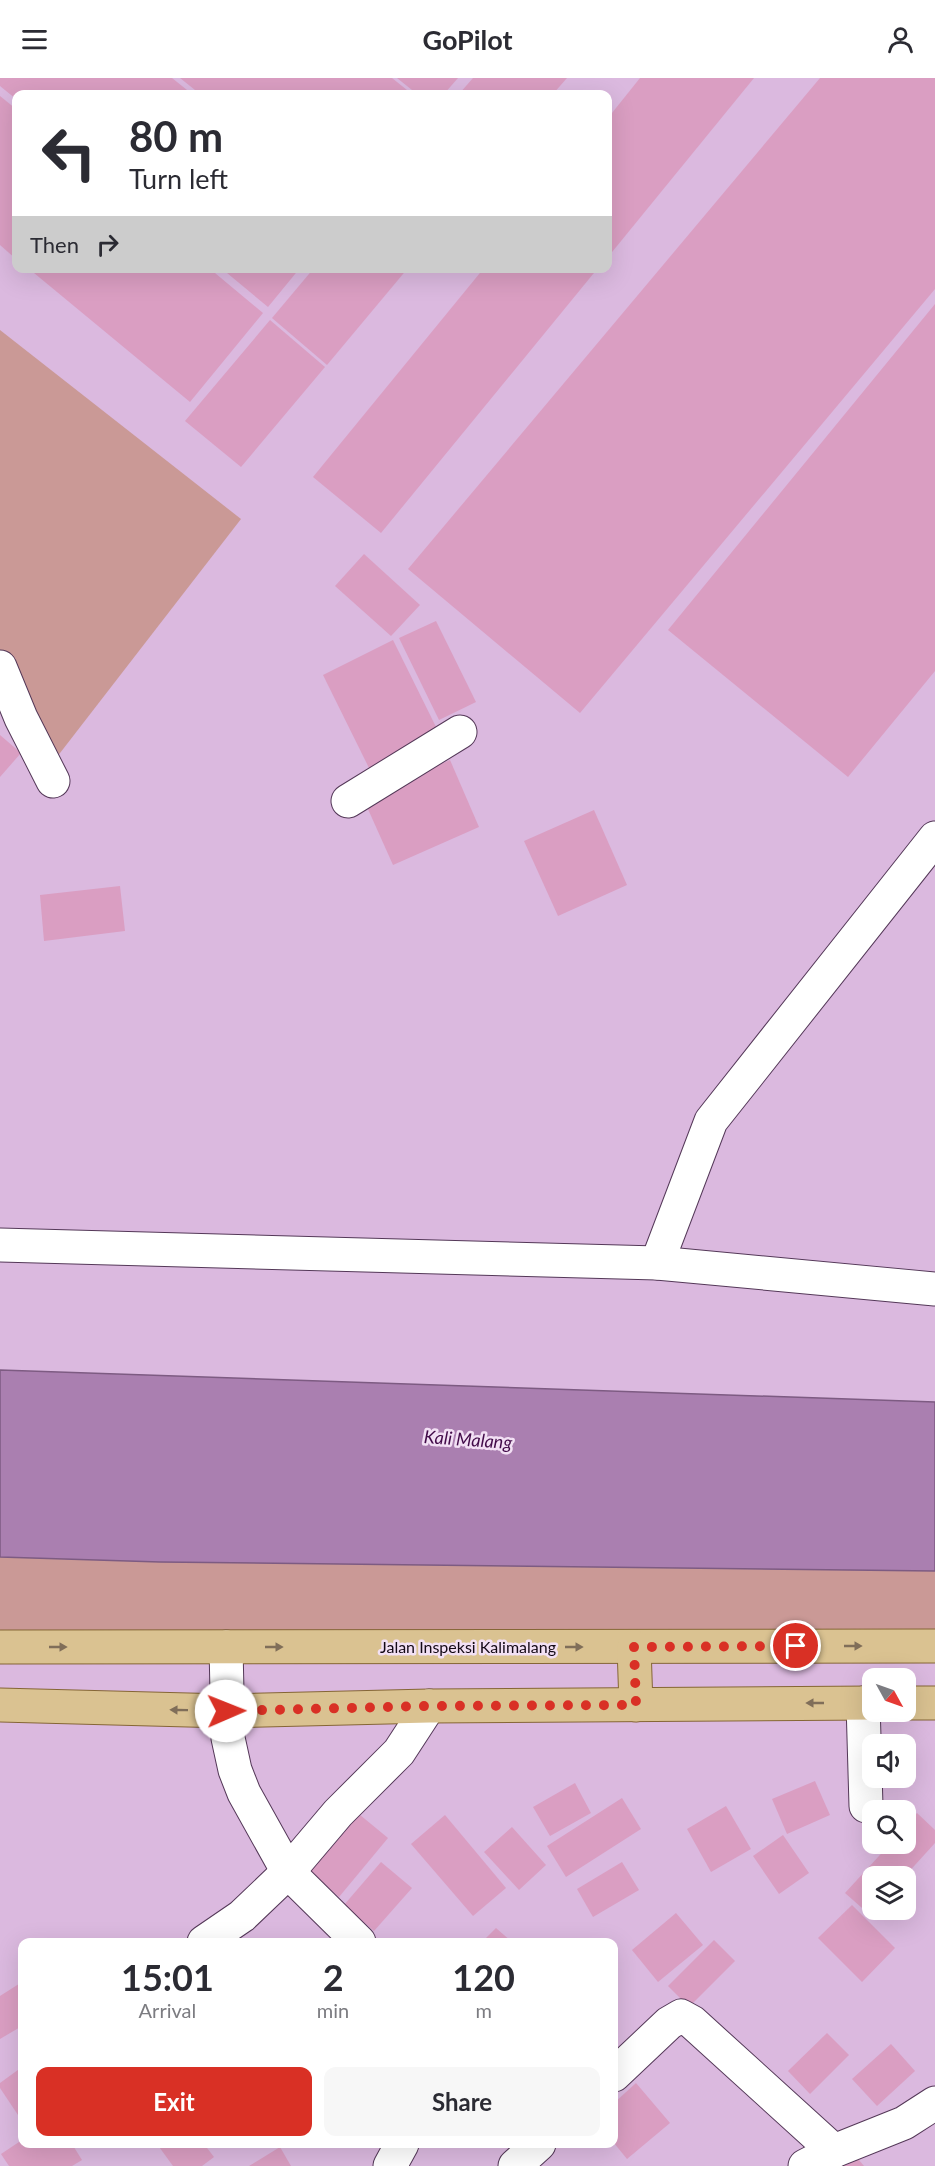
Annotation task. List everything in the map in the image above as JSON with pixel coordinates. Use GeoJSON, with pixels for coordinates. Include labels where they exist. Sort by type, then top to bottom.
{"type":"FeatureCollection","features":[{"type":"Feature","properties":{"kind":"main road","name":"Jalan Inspeksi Kalimalang"},"geometry":{"type":"LineString","coordinates":[[0,1647],[935,1646]]}},
{"type":"Feature","properties":{"kind":"main road"},"geometry":{"type":"LineString","coordinates":[[634,1647],[636,1705]]}},
{"type":"Feature","properties":{"kind":"main road"},"geometry":{"type":"LineString","coordinates":[[0,1705],[226,1711],[429,1706],[862,1703]]}},
{"type":"Feature","properties":{"kind":"main road"},"geometry":{"type":"LineString","coordinates":[[916,1703],[935,1703]]}},
{"type":"Feature","properties":{"kind":"street"},"geometry":{"type":"LineString","coordinates":[[0,667],[21,718],[52,781]]}},
{"type":"Feature","properties":{"kind":"street"},"geometry":{"type":"LineString","coordinates":[[348,801],[460,732]]}},
{"type":"Feature","properties":{"kind":"street"},"geometry":{"type":"LineString","coordinates":[[657,1263],[711,1121],[935,838]]}},
{"type":"Feature","properties":{"kind":"street"},"geometry":{"type":"LineString","coordinates":[[0,1245],[657,1263],[935,1288]]}},
{"type":"Feature","properties":{"kind":"street"},"geometry":{"type":"LineString","coordinates":[[226,1647],[226,1711],[230,1749],[244,1793],[288,1872],[355,1938]]}},
{"type":"Feature","properties":{"kind":"street"},"geometry":{"type":"LineString","coordinates":[[210,1938],[243,1916],[288,1872],[338,1813],[399,1752],[429,1706]]}},
{"type":"Feature","properties":{"kind":"street"},"geometry":{"type":"LineString","coordinates":[[866,1800],[868,1722]]}},
{"type":"Feature","properties":{"kind":"street"},"geometry":{"type":"LineString","coordinates":[[618,2070],[669,2023],[681,2016],[692,2022],[834,2151]]}},
{"type":"Feature","properties":{"kind":"street"},"geometry":{"type":"LineString","coordinates":[[805,2166],[834,2151],[904,2123],[935,2103]]}},
{"type":"Feature","properties":{"kind":"street"},"geometry":{"type":"LineString","coordinates":[[390,2166],[400,2148]]}},
{"type":"Feature","properties":{"kind":"street"},"geometry":{"type":"LineString","coordinates":[[515,2166],[535,2148]]}},
{"type":"Feature","properties":{"kind":"shaded area"},"geometry":{"type":"Polygon","coordinates":[[[0,330],[241,519],[50,766],[0,672],[0,330]]]}},
{"type":"Feature","properties":{"kind":"shaded area"},"geometry":{"type":"Polygon","coordinates":[[[0,1555],[428,1565],[935,1571],[935,1646],[0,1647],[0,1555]]]}},
{"type":"Feature","properties":{"kind":"water","name":"Kali Malang"},"geometry":{"type":"Polygon","coordinates":[[[0,1370],[935,1402],[935,1571],[160,1562],[0,1557],[0,1370]]]}},
{"type":"Feature","properties":{"kind":"building"},"geometry":{"type":"Polygon","coordinates":[[[0,78],[172,78],[187,90],[12,90],[12,96],[0,86],[0,78]]]}},
{"type":"Feature","properties":{"kind":"building"},"geometry":{"type":"Polygon","coordinates":[[[180,78],[392,78],[407,90],[195,90],[180,78]]]}},
{"type":"Feature","properties":{"kind":"building"},"geometry":{"type":"Polygon","coordinates":[[[397,78],[458,78],[448,90],[412,90],[397,78]]]}},
{"type":"Feature","properties":{"kind":"building"},"geometry":{"type":"Polygon","coordinates":[[[473,78],[567,78],[556,90],[462,90],[473,78]]]}},
{"type":"Feature","properties":{"kind":"building"},"geometry":{"type":"Polygon","coordinates":[[[640,78],[754,78],[612,252],[612,113],[640,78]]]}},
{"type":"Feature","properties":{"kind":"building"},"geometry":{"type":"Polygon","coordinates":[[[820,78],[935,78],[935,289],[580,713],[408,569],[820,78]]]}},
{"type":"Feature","properties":{"kind":"building"},"geometry":{"type":"Polygon","coordinates":[[[0,96],[12,106],[12,256],[0,245],[0,96]]]}},
{"type":"Feature","properties":{"kind":"building"},"geometry":{"type":"Polygon","coordinates":[[[34,273],[215,273],[263,313],[190,402],[34,273]]]}},
{"type":"Feature","properties":{"kind":"building"},"geometry":{"type":"Polygon","coordinates":[[[227,273],[296,273],[268,307],[227,273]]]}},
{"type":"Feature","properties":{"kind":"building"},"geometry":{"type":"Polygon","coordinates":[[[310,273],[404,273],[327,365],[272,318],[310,273]]]}},
{"type":"Feature","properties":{"kind":"building"},"geometry":{"type":"Polygon","coordinates":[[[480,273],[594,273],[381,533],[313,477],[480,273]]]}},
{"type":"Feature","properties":{"kind":"building"},"geometry":{"type":"Polygon","coordinates":[[[935,304],[935,671],[848,777],[668,630],[935,304]]]}},
{"type":"Feature","properties":{"kind":"building"},"geometry":{"type":"Polygon","coordinates":[[[270,320],[325,367],[241,467],[185,421],[270,320]]]}},
{"type":"Feature","properties":{"kind":"building"},"geometry":{"type":"Polygon","coordinates":[[[364,554],[420,605],[391,636],[335,586],[364,554]]]}},
{"type":"Feature","properties":{"kind":"building"},"geometry":{"type":"Polygon","coordinates":[[[436,621],[476,702],[439,720],[399,638],[436,621]]]}},
{"type":"Feature","properties":{"kind":"building"},"geometry":{"type":"Polygon","coordinates":[[[393,640],[440,735],[370,770],[323,675],[393,640]]]}},
{"type":"Feature","properties":{"kind":"building"},"geometry":{"type":"Polygon","coordinates":[[[0,735],[21,753],[0,777],[0,735]]]}},
{"type":"Feature","properties":{"kind":"building"},"geometry":{"type":"Polygon","coordinates":[[[450,760],[479,827],[393,865],[363,798],[450,760]]]}},
{"type":"Feature","properties":{"kind":"building"},"geometry":{"type":"Polygon","coordinates":[[[594,810],[627,885],[558,916],[524,841],[594,810]]]}},
{"type":"Feature","properties":{"kind":"building"},"geometry":{"type":"Polygon","coordinates":[[[120,886],[125,931],[44,941],[40,895],[120,886]]]}},
{"type":"Feature","properties":{"kind":"building"},"geometry":{"type":"Polygon","coordinates":[[[815,1781],[830,1815],[787,1834],[772,1799],[815,1781]]]}},
{"type":"Feature","properties":{"kind":"building"},"geometry":{"type":"Polygon","coordinates":[[[575,1783],[591,1813],[550,1836],[533,1807],[575,1783]]]}},
{"type":"Feature","properties":{"kind":"building"},"geometry":{"type":"Polygon","coordinates":[[[622,1798],[641,1829],[566,1877],[547,1846],[622,1798]]]}},
{"type":"Feature","properties":{"kind":"building"},"geometry":{"type":"Polygon","coordinates":[[[726,1806],[751,1849],[711,1872],[687,1829],[726,1806]]]}},
{"type":"Feature","properties":{"kind":"building"},"geometry":{"type":"Polygon","coordinates":[[[354,1810],[388,1838],[339,1897],[306,1869],[354,1810]]]}},
{"type":"Feature","properties":{"kind":"building"},"geometry":{"type":"Polygon","coordinates":[[[916,1814],[935,1830],[935,1843],[914,1866],[870,1866],[881,1854],[916,1854],[916,1814]]]}},
{"type":"Feature","properties":{"kind":"building"},"geometry":{"type":"Polygon","coordinates":[[[445,1815],[506,1888],[473,1916],[411,1844],[445,1815]]]}},
{"type":"Feature","properties":{"kind":"building"},"geometry":{"type":"Polygon","coordinates":[[[512,1827],[546,1865],[519,1890],[484,1852],[512,1827]]]}},
{"type":"Feature","properties":{"kind":"building"},"geometry":{"type":"Polygon","coordinates":[[[783,1835],[809,1873],[779,1894],[753,1856],[783,1835]]]}},
{"type":"Feature","properties":{"kind":"building"},"geometry":{"type":"Polygon","coordinates":[[[381,1862],[412,1888],[374,1931],[344,1905],[381,1862]]]}},
{"type":"Feature","properties":{"kind":"building"},"geometry":{"type":"Polygon","coordinates":[[[622,1862],[639,1890],[593,1917],[577,1889],[622,1862]]]}},
{"type":"Feature","properties":{"kind":"building"},"geometry":{"type":"Polygon","coordinates":[[[862,1874],[862,1908],[845,1893],[862,1874]]]}},
{"type":"Feature","properties":{"kind":"building"},"geometry":{"type":"Polygon","coordinates":[[[852,1905],[862,1915],[862,1920],[867,1920],[895,1948],[862,1982],[818,1938],[852,1905]]]}},
{"type":"Feature","properties":{"kind":"building"},"geometry":{"type":"Polygon","coordinates":[[[676,1913],[703,1945],[658,1982],[632,1950],[676,1913]]]}},
{"type":"Feature","properties":{"kind":"building"},"geometry":{"type":"Polygon","coordinates":[[[496,1928],[507,1938],[486,1938],[496,1928]]]}},
{"type":"Feature","properties":{"kind":"building"},"geometry":{"type":"Polygon","coordinates":[[[714,1940],[735,1961],[689,2007],[668,1986],[714,1940]]]}},
{"type":"Feature","properties":{"kind":"building"},"geometry":{"type":"Polygon","coordinates":[[[18,1985],[18,2028],[0,2039],[0,1996],[18,1985]]]}},
{"type":"Feature","properties":{"kind":"building"},"geometry":{"type":"Polygon","coordinates":[[[827,2033],[849,2055],[810,2094],[788,2071],[827,2033]]]}},
{"type":"Feature","properties":{"kind":"building"},"geometry":{"type":"Polygon","coordinates":[[[891,2044],[915,2071],[877,2106],[852,2079],[891,2044]]]}},
{"type":"Feature","properties":{"kind":"building"},"geometry":{"type":"Polygon","coordinates":[[[18,2070],[18,2115],[0,2088],[0,2083],[18,2070]]]}},
{"type":"Feature","properties":{"kind":"building"},"geometry":{"type":"Polygon","coordinates":[[[636,2083],[670,2123],[627,2159],[618,2148],[618,2099],[636,2083]]]}},
{"type":"Feature","properties":{"kind":"building"},"geometry":{"type":"Polygon","coordinates":[[[18,2143],[18,2148],[74,2148],[82,2160],[72,2166],[9,2166],[1,2154],[18,2143]]]}},
{"type":"Feature","properties":{"kind":"building"},"geometry":{"type":"Polygon","coordinates":[[[848,2147],[864,2166],[826,2166],[848,2147]]]}},
{"type":"Feature","properties":{"kind":"building"},"geometry":{"type":"Polygon","coordinates":[[[160,2148],[207,2148],[214,2157],[202,2166],[173,2166],[160,2148]]]}},
{"type":"Feature","properties":{"kind":"building"},"geometry":{"type":"Polygon","coordinates":[[[281,2148],[291,2166],[249,2166],[281,2148]]]}},
{"type":"Feature","properties":{"kind":"route"},"geometry":{"type":"LineString","coordinates":[[226,1711],[429,1706],[636,1705],[634,1647],[796,1646]]}}]}
